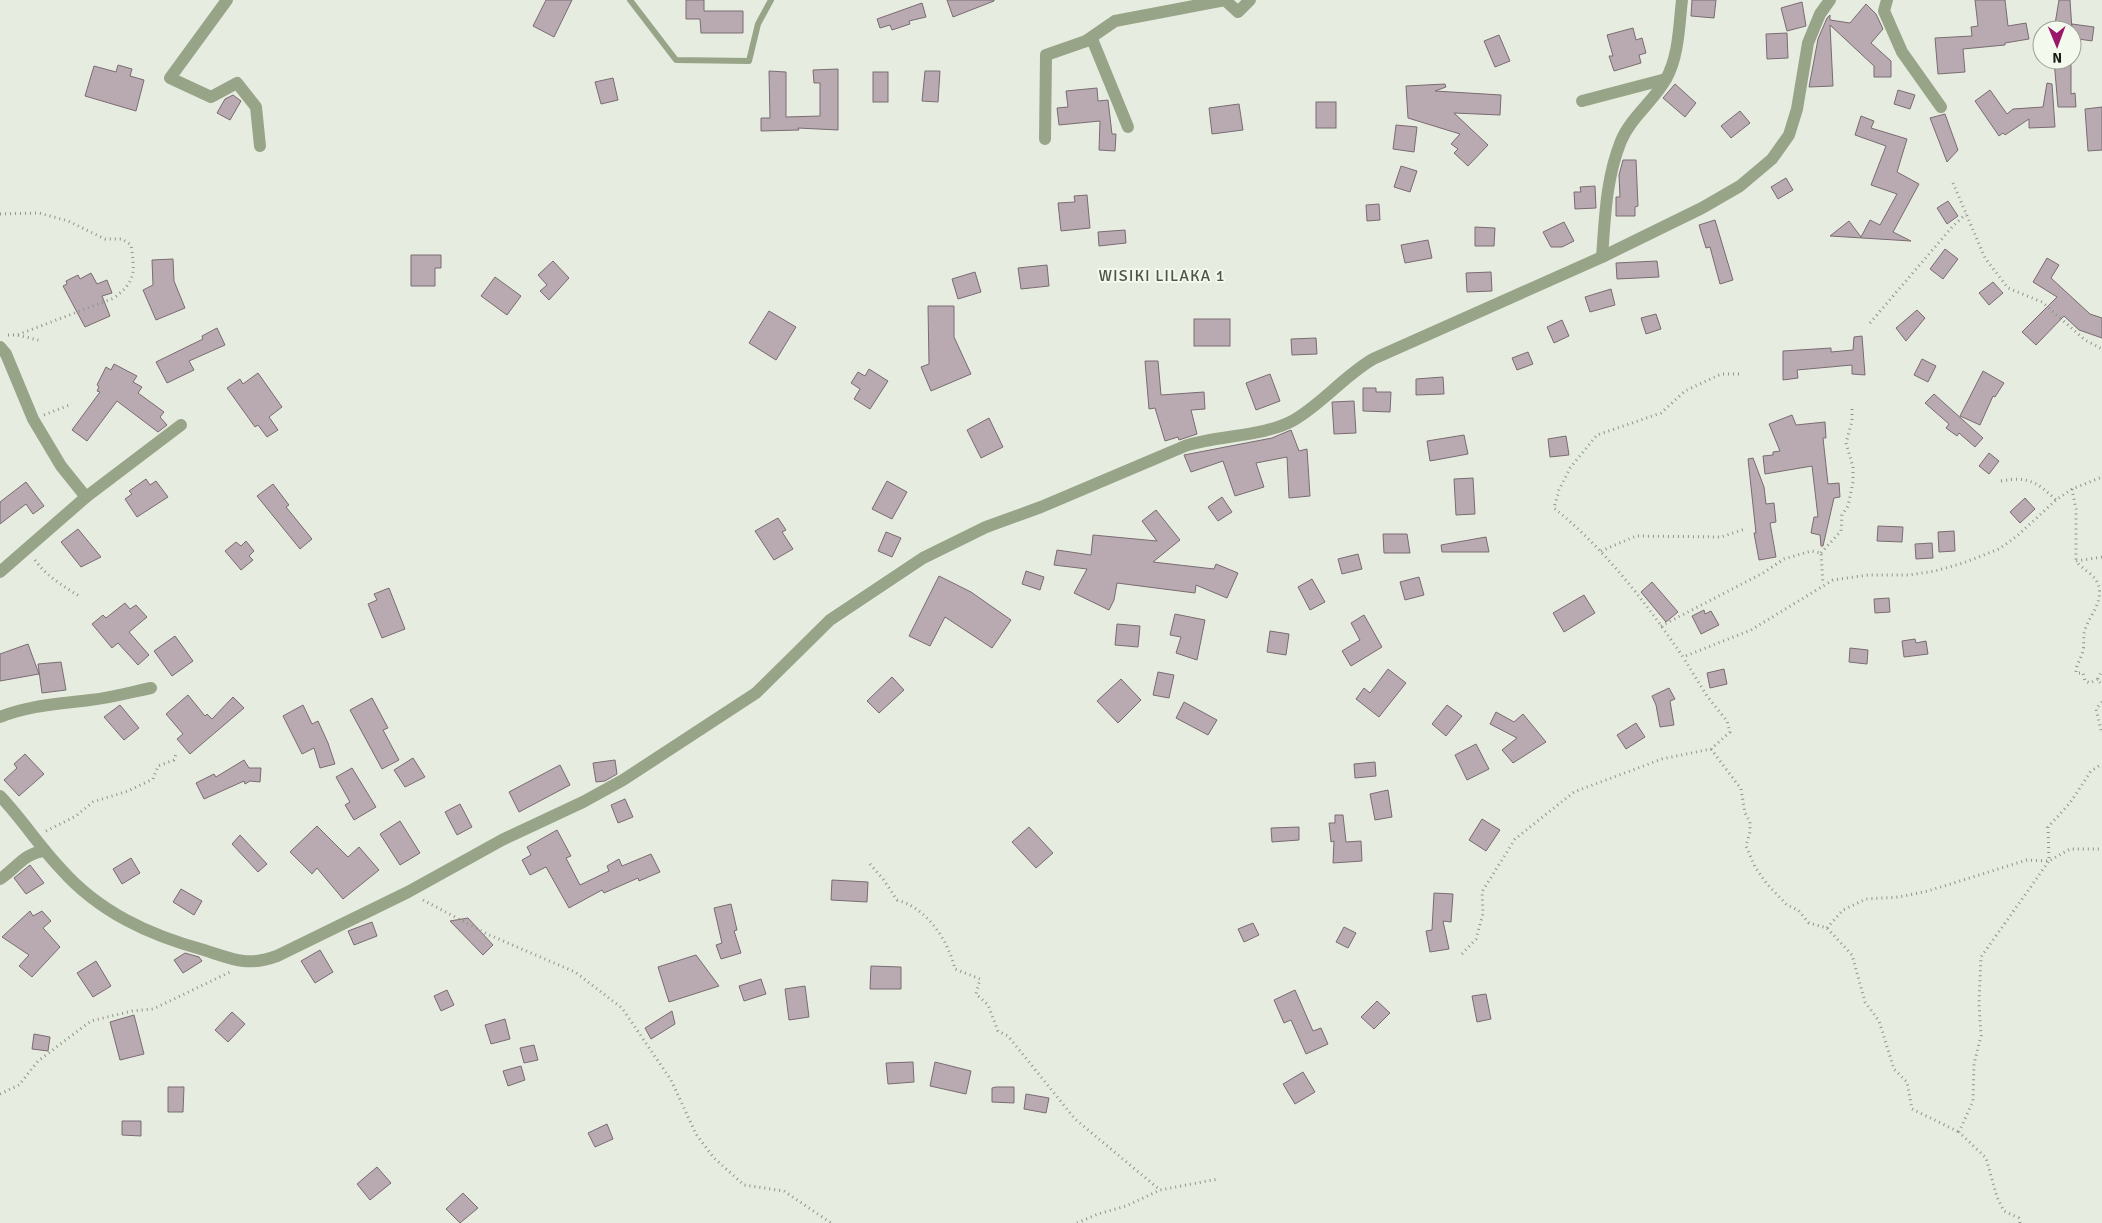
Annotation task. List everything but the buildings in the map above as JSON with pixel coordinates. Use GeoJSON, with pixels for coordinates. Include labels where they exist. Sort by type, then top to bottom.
{"type":"FeatureCollection","features":[{"type":"Feature","properties":{"kind":"street"},"geometry":{"type":"LineString","coordinates":[[227,0],[170,78],[211,97],[237,83],[256,107],[260,146]]}},
{"type":"Feature","properties":{"kind":"street"},"geometry":{"type":"LineString","coordinates":[[1086,41],[1115,21],[1224,0],[1238,12],[1250,0]]}},
{"type":"Feature","properties":{"kind":"street"},"geometry":{"type":"LineString","coordinates":[[1602,257],[1607,192],[1612,165],[1622,138],[1639,112],[1666,79],[1673,61],[1682,0]]}},
{"type":"Feature","properties":{"kind":"street"},"geometry":{"type":"LineString","coordinates":[[0,796],[18,815],[45,851],[81,890],[107,909],[139,928],[170,941],[248,963],[277,956],[408,892],[502,840],[583,802],[624,780],[756,693],[830,620],[855,602],[950,543],[986,526],[1041,507],[1185,446],[1200,441],[1271,428],[1292,421],[1316,405],[1356,369],[1373,359],[1602,257],[1702,208],[1740,186],[1772,158],[1789,135],[1797,109],[1808,43],[1820,14],[1830,0]]}},
{"type":"Feature","properties":{"kind":"street"},"geometry":{"type":"LineString","coordinates":[[1887,0],[1884,11],[1902,52],[1941,107]]}},
{"type":"Feature","properties":{"kind":"street"},"geometry":{"type":"LineString","coordinates":[[1045,139],[1046,55],[1092,39],[1128,128]]}},
{"type":"Feature","properties":{"kind":"street"},"geometry":{"type":"LineString","coordinates":[[1582,101],[1666,79]]}},
{"type":"Feature","properties":{"kind":"street"},"geometry":{"type":"LineString","coordinates":[[0,347],[6,354],[32,419],[61,466],[86,497]]}},
{"type":"Feature","properties":{"kind":"street"},"geometry":{"type":"LineString","coordinates":[[0,572],[86,497],[181,425]]}},
{"type":"Feature","properties":{"kind":"street"},"geometry":{"type":"LineString","coordinates":[[0,717],[27,708],[93,700],[151,688]]}},
{"type":"Feature","properties":{"kind":"street"},"geometry":{"type":"LineString","coordinates":[[0,879],[13,870],[30,853],[45,851]]}},
{"type":"Feature","properties":{"kind":"lane"},"geometry":{"type":"LineString","coordinates":[[630,0],[676,60],[749,61],[758,24],[771,0]]}},
{"type":"Feature","properties":{"kind":"path"},"geometry":{"type":"LineString","coordinates":[[1953,183],[1985,258],[2008,288],[2042,302],[2085,340],[2102,349]]}},
{"type":"Feature","properties":{"kind":"path"},"geometry":{"type":"LineString","coordinates":[[0,214],[39,213],[68,221],[105,239],[122,239],[131,245],[133,278],[127,288],[121,293],[114,298],[81,312],[17,335]]}},
{"type":"Feature","properties":{"kind":"path"},"geometry":{"type":"LineString","coordinates":[[1870,323],[1953,226],[1966,214]]}},
{"type":"Feature","properties":{"kind":"path"},"geometry":{"type":"LineString","coordinates":[[0,335],[17,335],[42,341]]}},
{"type":"Feature","properties":{"kind":"path"},"geometry":{"type":"LineString","coordinates":[[1462,954],[1476,939],[1483,914],[1482,892],[1515,839],[1574,792],[1662,759],[1711,749],[1730,732],[1727,722],[1707,696],[1661,626],[1601,552],[1554,508],[1558,490],[1586,445],[1597,435],[1661,413],[1685,391],[1720,374],[1739,374]]}},
{"type":"Feature","properties":{"kind":"path"},"geometry":{"type":"LineString","coordinates":[[32,419],[72,404]]}},
{"type":"Feature","properties":{"kind":"path"},"geometry":{"type":"LineString","coordinates":[[1823,584],[1821,553],[1841,531],[1842,515],[1848,506],[1853,482],[1853,467],[1846,443],[1852,421],[1852,406]]}},
{"type":"Feature","properties":{"kind":"path"},"geometry":{"type":"LineString","coordinates":[[1683,657],[1751,630],[1823,584],[1833,580],[1868,575],[1909,575],[1963,563],[1998,549],[2017,536],[2056,500],[2072,489],[2102,477]]}},
{"type":"Feature","properties":{"kind":"path"},"geometry":{"type":"LineString","coordinates":[[2001,481],[2019,478],[2031,481],[2041,486],[2056,500]]}},
{"type":"Feature","properties":{"kind":"path"},"geometry":{"type":"LineString","coordinates":[[2072,489],[2076,509],[2076,561],[2093,577],[2099,587],[2099,602],[2083,636],[2084,648],[2076,666],[2076,673],[2083,673],[2084,681],[2090,683],[2098,679],[2102,670]]}},
{"type":"Feature","properties":{"kind":"path"},"geometry":{"type":"LineString","coordinates":[[1601,552],[1636,536],[1721,537],[1744,529]]}},
{"type":"Feature","properties":{"kind":"path"},"geometry":{"type":"LineString","coordinates":[[28,549],[41,568],[58,583],[80,596]]}},
{"type":"Feature","properties":{"kind":"path"},"geometry":{"type":"LineString","coordinates":[[1661,626],[1763,573],[1784,559],[1811,551],[1821,553]]}},
{"type":"Feature","properties":{"kind":"path"},"geometry":{"type":"LineString","coordinates":[[2076,561],[2102,556]]}},
{"type":"Feature","properties":{"kind":"path"},"geometry":{"type":"LineString","coordinates":[[2098,679],[2102,686]]}},
{"type":"Feature","properties":{"kind":"path"},"geometry":{"type":"LineString","coordinates":[[2102,702],[2096,709],[2102,734]]}},
{"type":"Feature","properties":{"kind":"path"},"geometry":{"type":"LineString","coordinates":[[1711,749],[1740,788],[1743,808],[1750,822],[1750,832],[1746,846],[1755,866],[1767,884],[1787,905],[1798,910],[1809,923],[1827,928],[1852,955],[1865,1002],[1879,1022],[1894,1069],[1907,1082],[1912,1108],[1959,1132],[1986,1158],[1997,1197],[2004,1211],[2019,1218],[2020,1223]]}},
{"type":"Feature","properties":{"kind":"path"},"geometry":{"type":"LineString","coordinates":[[36,839],[51,827],[76,816],[93,802],[128,791],[153,779],[158,766],[174,760],[176,754]]}},
{"type":"Feature","properties":{"kind":"path"},"geometry":{"type":"LineString","coordinates":[[2049,861],[2048,827],[2070,803],[2091,771],[2102,764]]}},
{"type":"Feature","properties":{"kind":"path"},"geometry":{"type":"LineString","coordinates":[[1959,1132],[1973,1101],[1974,1064],[1981,1036],[1979,1003],[1981,957],[2049,861],[2070,849],[2102,849]]}},
{"type":"Feature","properties":{"kind":"path"},"geometry":{"type":"LineString","coordinates":[[1827,928],[1843,910],[1866,899],[1899,897],[1928,891],[2027,860],[2049,861]]}},
{"type":"Feature","properties":{"kind":"path"},"geometry":{"type":"LineString","coordinates":[[870,864],[897,900],[909,903],[922,911],[952,956],[955,969],[980,979],[976,994],[988,1005],[998,1031],[1008,1036],[1075,1119],[1160,1190]]}},
{"type":"Feature","properties":{"kind":"path"},"geometry":{"type":"LineString","coordinates":[[408,892],[487,934],[575,972],[622,1008],[671,1080],[696,1134],[714,1158],[744,1185],[784,1191],[832,1223]]}},
{"type":"Feature","properties":{"kind":"path"},"geometry":{"type":"LineString","coordinates":[[0,1094],[19,1085],[38,1061],[91,1021],[103,1017],[153,1009],[248,963]]}},
{"type":"Feature","properties":{"kind":"path"},"geometry":{"type":"LineString","coordinates":[[1077,1223],[1098,1214],[1126,1206],[1160,1190],[1218,1179]]}},
{"type":"Feature","properties":{"kind":"district","name":"WISIKI LILAKA 1"},"geometry":{"type":"Point","coordinates":[1162,275]}}]}
